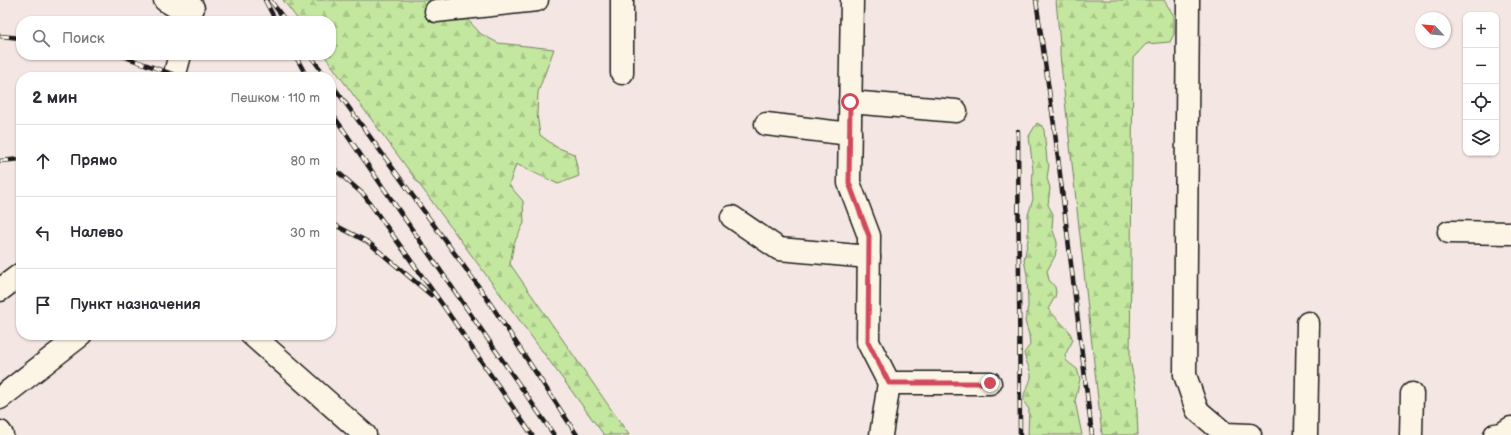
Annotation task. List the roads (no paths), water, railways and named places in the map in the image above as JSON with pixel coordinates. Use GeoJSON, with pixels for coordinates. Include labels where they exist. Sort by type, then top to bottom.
{"type":"FeatureCollection","features":[{"type":"Feature","properties":{"kind":"lane"},"geometry":{"type":"LineString","coordinates":[[166,0],[175,6],[193,10]]}},
{"type":"Feature","properties":{"kind":"lane"},"geometry":{"type":"LineString","coordinates":[[436,11],[537,0]]}},
{"type":"Feature","properties":{"kind":"lane"},"geometry":{"type":"LineString","coordinates":[[622,0],[622,73]]}},
{"type":"Feature","properties":{"kind":"lane"},"geometry":{"type":"LineString","coordinates":[[852,0],[849,183],[869,236],[868,342],[889,383],[881,435]]}},
{"type":"Feature","properties":{"kind":"lane"},"geometry":{"type":"LineString","coordinates":[[1188,0],[1185,374],[1197,410],[1225,434],[1250,435]]}},
{"type":"Feature","properties":{"kind":"lane"},"geometry":{"type":"LineString","coordinates":[[175,72],[179,60]]}},
{"type":"Feature","properties":{"kind":"lane"},"geometry":{"type":"LineString","coordinates":[[850,102],[956,111]]}},
{"type":"Feature","properties":{"kind":"lane"},"geometry":{"type":"LineString","coordinates":[[766,124],[850,134]]}},
{"type":"Feature","properties":{"kind":"lane"},"geometry":{"type":"LineString","coordinates":[[732,217],[779,249],[869,257]]}},
{"type":"Feature","properties":{"kind":"lane"},"geometry":{"type":"LineString","coordinates":[[1449,232],[1511,233]]}},
{"type":"Feature","properties":{"kind":"lane"},"geometry":{"type":"LineString","coordinates":[[0,290],[16,278]]}},
{"type":"Feature","properties":{"kind":"lane"},"geometry":{"type":"LineString","coordinates":[[1306,435],[1308,323]]}},
{"type":"Feature","properties":{"kind":"lane"},"geometry":{"type":"LineString","coordinates":[[0,398],[75,340]]}},
{"type":"Feature","properties":{"kind":"lane"},"geometry":{"type":"LineString","coordinates":[[258,340],[365,435]]}},
{"type":"Feature","properties":{"kind":"lane"},"geometry":{"type":"LineString","coordinates":[[889,383],[990,383]]}},
{"type":"Feature","properties":{"kind":"lane"},"geometry":{"type":"LineString","coordinates":[[1411,435],[1412,394]]}},
{"type":"Feature","properties":{"kind":"lane"},"geometry":{"type":"LineString","coordinates":[[1495,435],[1502,434],[1511,428]]}},
{"type":"Feature","properties":{"kind":"railway"},"geometry":{"type":"LineString","coordinates":[[265,0],[273,16]]}},
{"type":"Feature","properties":{"kind":"railway"},"geometry":{"type":"LineString","coordinates":[[270,0],[282,16]]}},
{"type":"Feature","properties":{"kind":"railway"},"geometry":{"type":"LineString","coordinates":[[1036,0],[1054,125],[1092,435]]}},
{"type":"Feature","properties":{"kind":"railway"},"geometry":{"type":"LineString","coordinates":[[0,36],[16,38]]}},
{"type":"Feature","properties":{"kind":"railway"},"geometry":{"type":"LineString","coordinates":[[133,60],[167,72]]}},
{"type":"Feature","properties":{"kind":"railway"},"geometry":{"type":"LineString","coordinates":[[298,60],[304,72]]}},
{"type":"Feature","properties":{"kind":"railway"},"geometry":{"type":"LineString","coordinates":[[314,60],[322,72]]}},
{"type":"Feature","properties":{"kind":"railway"},"geometry":{"type":"LineString","coordinates":[[336,90],[484,294],[577,435]]}},
{"type":"Feature","properties":{"kind":"railway"},"geometry":{"type":"LineString","coordinates":[[336,119],[554,435]]}},
{"type":"Feature","properties":{"kind":"railway"},"geometry":{"type":"LineString","coordinates":[[1018,131],[1020,435]]}},
{"type":"Feature","properties":{"kind":"railway"},"geometry":{"type":"LineString","coordinates":[[0,161],[16,159]]}},
{"type":"Feature","properties":{"kind":"railway"},"geometry":{"type":"LineString","coordinates":[[336,170],[364,195],[442,304],[532,435]]}},
{"type":"Feature","properties":{"kind":"railway"},"geometry":{"type":"LineString","coordinates":[[336,226],[368,242],[431,295]]}}]}
